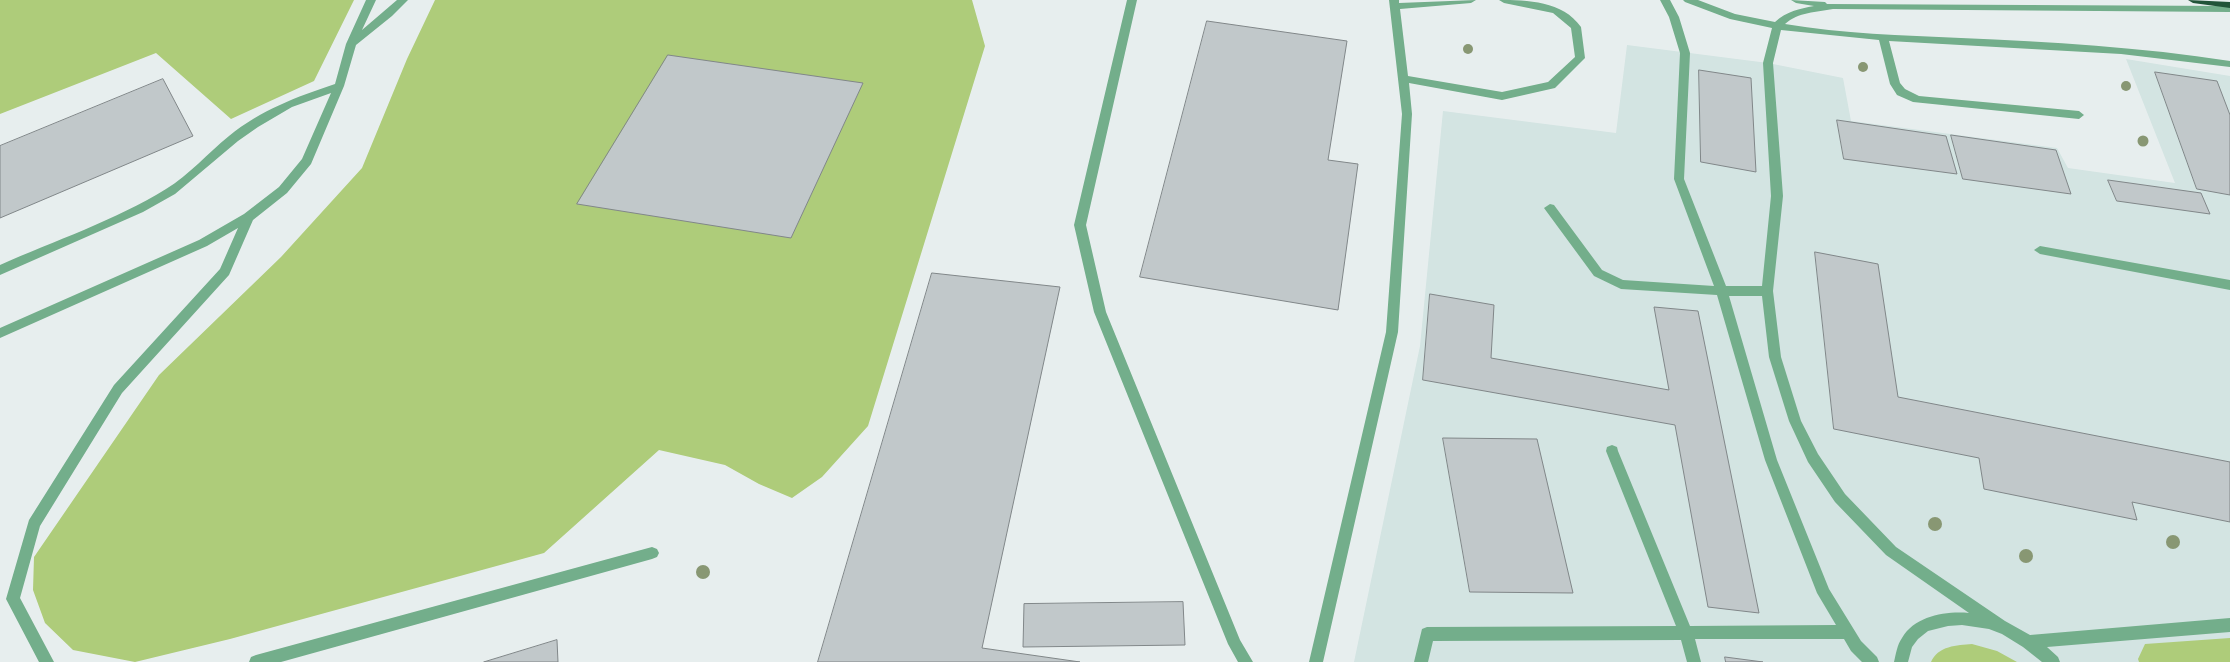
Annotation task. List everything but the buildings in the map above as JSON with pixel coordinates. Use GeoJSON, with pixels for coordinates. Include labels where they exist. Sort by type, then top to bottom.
{"type":"FeatureCollection","features":[{"type":"Feature","properties":{"kind":"highway"},"geometry":{"type":"LineString","coordinates":[[2193,0],[2230,5]]}},
{"type":"Feature","properties":{"kind":"lane"},"geometry":{"type":"LineString","coordinates":[[0,333],[203,243],[248,217],[283,190],[307,161],[338,86],[351,44],[371,0]]}},
{"type":"Feature","properties":{"kind":"lane"},"geometry":{"type":"LineString","coordinates":[[351,44],[389,14],[403,0]]}},
{"type":"Feature","properties":{"kind":"lane"},"geometry":{"type":"LineString","coordinates":[[1132,0],[1080,225],[1100,312],[1235,644],[1246,662]]}},
{"type":"Feature","properties":{"kind":"lane"},"geometry":{"type":"LineString","coordinates":[[1316,662],[1392,332],[1407,114],[1394,3],[1472,0]]}},
{"type":"Feature","properties":{"kind":"lane"},"geometry":{"type":"LineString","coordinates":[[1403,78],[1502,96],[1551,85],[1580,58],[1576,27],[1556,10],[1504,0]]}},
{"type":"Feature","properties":{"kind":"lane"},"geometry":{"type":"LineString","coordinates":[[1666,0],[1674,17],[1685,53],[1679,179],[1722,291],[1771,460],[1824,594],[1856,646],[1872,662]]}},
{"type":"Feature","properties":{"kind":"lane"},"geometry":{"type":"LineString","coordinates":[[1688,0],[1738,18],[1777,26],[1883,38],[2116,49],[2160,53],[2230,64]]}},
{"type":"Feature","properties":{"kind":"lane"},"geometry":{"type":"LineString","coordinates":[[1796,0],[1833,6],[2230,9]]}},
{"type":"Feature","properties":{"kind":"lane"},"geometry":{"type":"LineString","coordinates":[[1833,6],[1798,12],[1787,17],[1777,26],[1768,63],[1776,196],[1767,292],[1775,357],[1795,421],[1813,458],[1840,498],[1891,551],[2000,626],[2029,642],[2053,662]]}},
{"type":"Feature","properties":{"kind":"lane"},"geometry":{"type":"LineString","coordinates":[[1883,38],[1895,84],[1901,92],[1917,99],[2078,115]]}},
{"type":"Feature","properties":{"kind":"lane"},"geometry":{"type":"LineString","coordinates":[[0,270],[139,209],[171,192],[234,138],[254,124],[288,104],[338,86]]}},
{"type":"Feature","properties":{"kind":"lane"},"geometry":{"type":"LineString","coordinates":[[1550,208],[1598,274],[1621,284],[1722,291],[1767,292]]}},
{"type":"Feature","properties":{"kind":"lane"},"geometry":{"type":"LineString","coordinates":[[47,662],[13,599],[34,524],[118,389],[225,272],[248,217]]}},
{"type":"Feature","properties":{"kind":"lane"},"geometry":{"type":"LineString","coordinates":[[2040,250],[2230,285]]}},
{"type":"Feature","properties":{"kind":"lane"},"geometry":{"type":"LineString","coordinates":[[1612,451],[1686,633],[1694,662]]}},
{"type":"Feature","properties":{"kind":"lane"},"geometry":{"type":"LineString","coordinates":[[256,662],[652,553]]}},
{"type":"Feature","properties":{"kind":"lane"},"geometry":{"type":"LineString","coordinates":[[1901,662],[1907,643],[1922,627],[1944,619],[1971,619],[2000,626]]}},
{"type":"Feature","properties":{"kind":"lane"},"geometry":{"type":"LineString","coordinates":[[2029,642],[2230,625]]}},
{"type":"Feature","properties":{"kind":"lane"},"geometry":{"type":"LineString","coordinates":[[1421,662],[1427,634],[1847,632]]}},
{"type":"Feature","properties":{"kind":"shaded area"},"geometry":{"type":"Polygon","coordinates":[[[1627,45],[1768,63],[1843,78],[1851,121],[2057,148],[2068,168],[2175,183],[2126,59],[2230,76],[2230,662],[1354,662],[1420,346],[1443,111],[1616,133],[1627,45]]]}},
{"type":"Feature","properties":{"kind":"green space"},"geometry":{"type":"Polygon","coordinates":[[[0,0],[354,0],[314,81],[231,119],[156,53],[0,114],[0,0]]]}},
{"type":"Feature","properties":{"kind":"green space"},"geometry":{"type":"Polygon","coordinates":[[[435,0],[972,0],[985,46],[868,426],[822,477],[792,498],[759,484],[725,465],[659,450],[544,553],[230,639],[135,662],[73,650],[45,623],[33,590],[34,557],[159,375],[281,257],[362,168],[407,59],[435,0]]]}},
{"type":"Feature","properties":{"kind":"green space"},"geometry":{"type":"Polygon","coordinates":[[[2230,638],[2230,662],[2139,662],[2138,659],[2145,644],[2230,638]]]}},
{"type":"Feature","properties":{"kind":"green space"},"geometry":{"type":"Polygon","coordinates":[[[1972,644],[1997,651],[2017,662],[1931,662],[1938,653],[1948,647],[1972,644]]]}}]}
